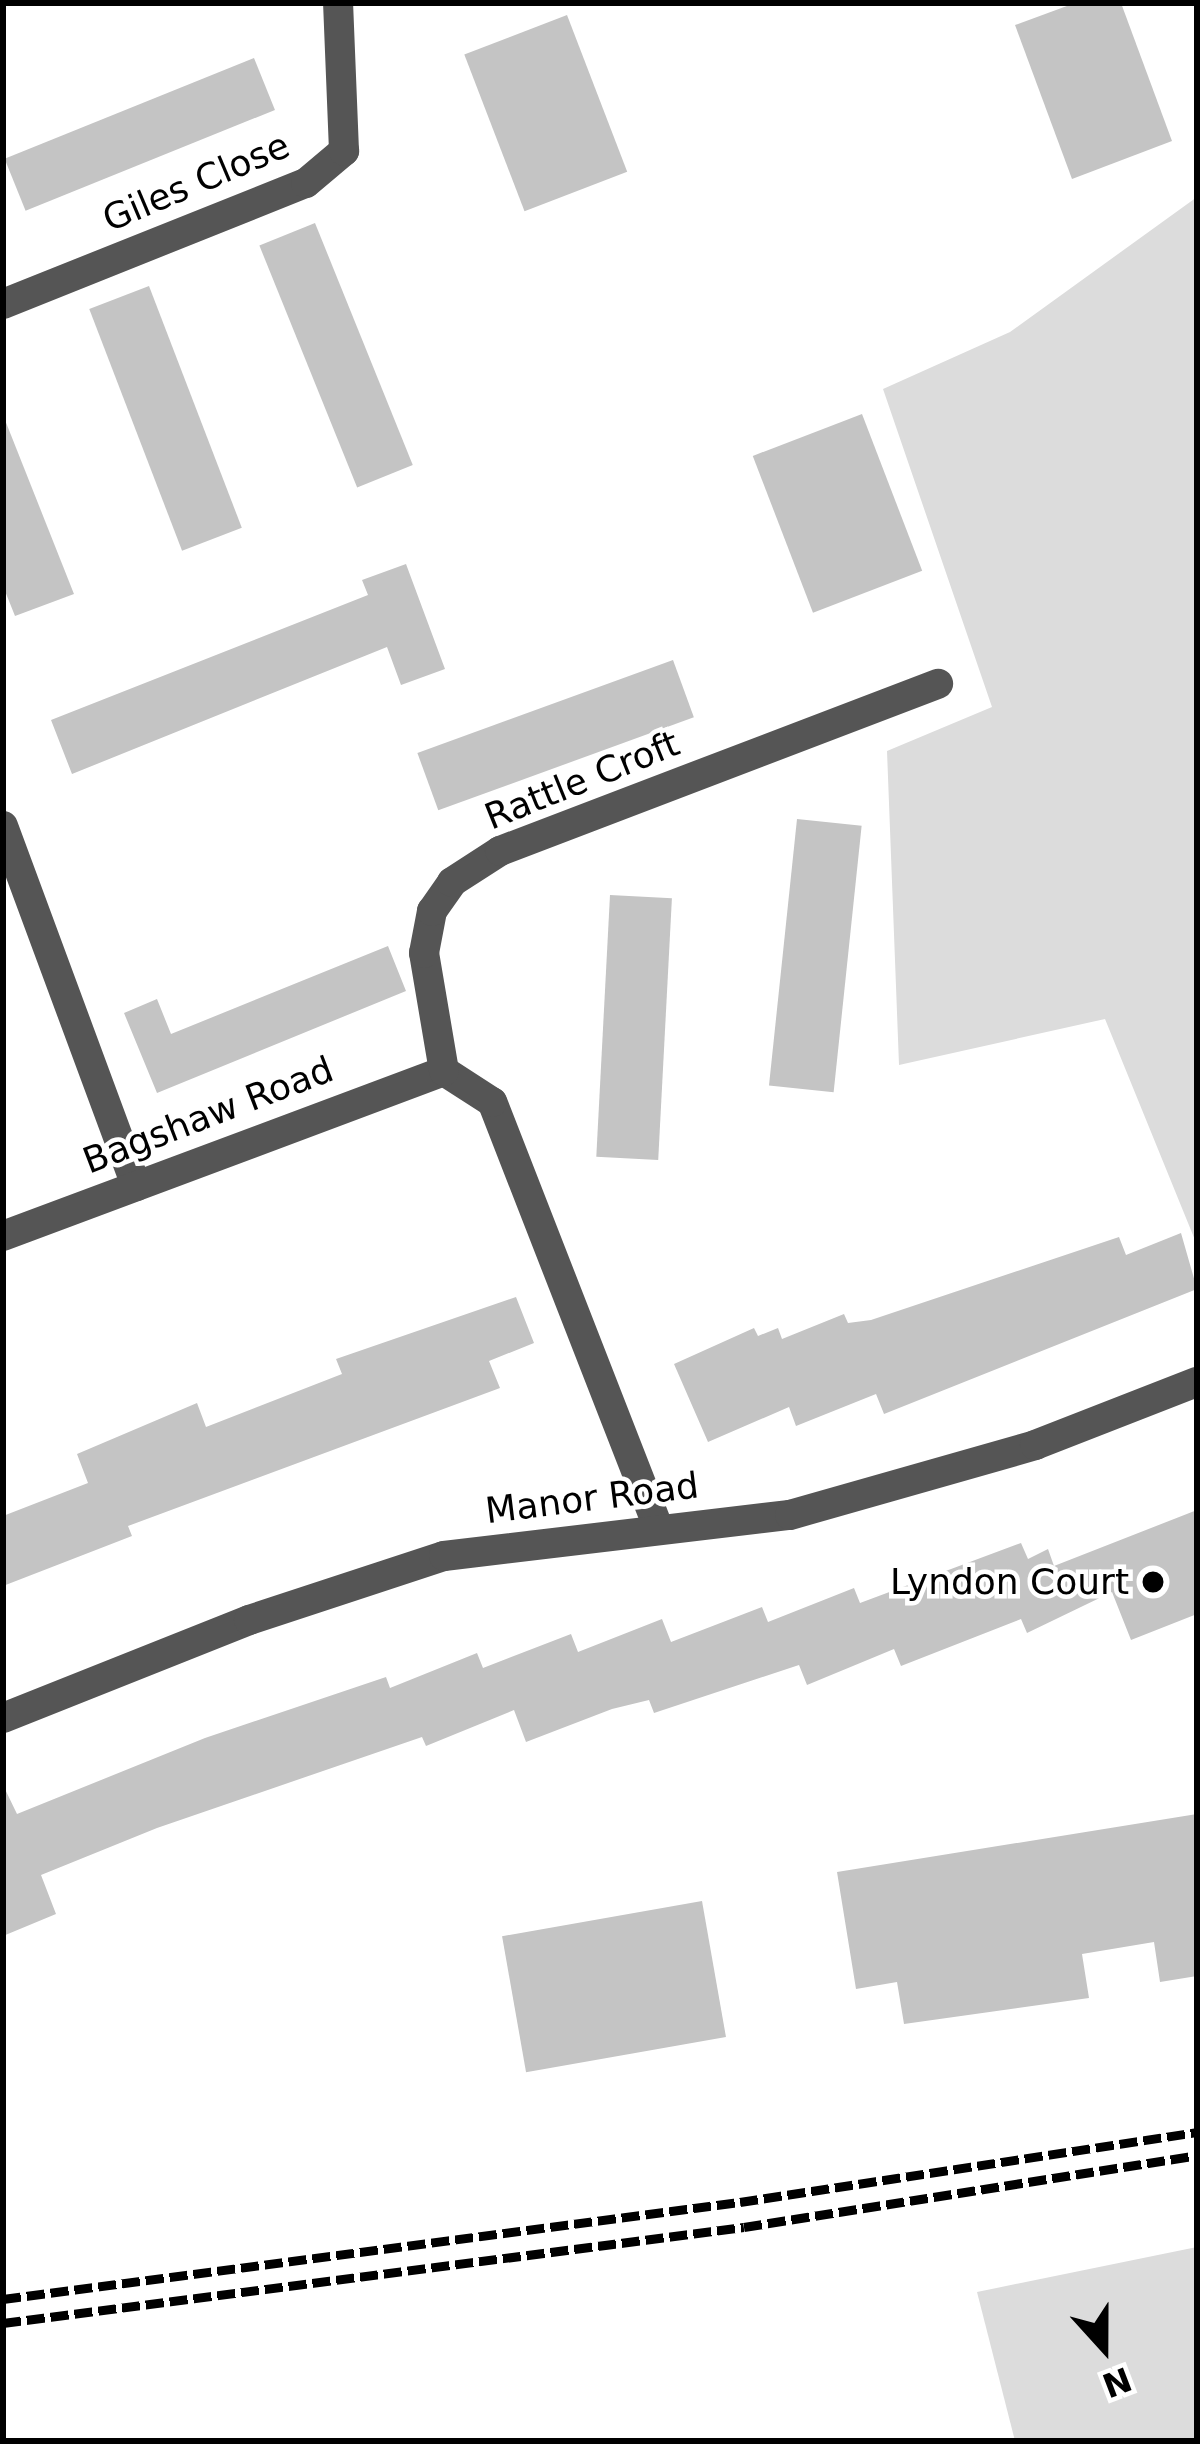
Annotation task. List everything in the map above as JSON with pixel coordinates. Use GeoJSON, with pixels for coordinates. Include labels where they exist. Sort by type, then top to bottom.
{"type":"FeatureCollection","features":[{"type":"Feature","properties":{"kind":"street","name":"Giles Close"},"geometry":{"type":"LineString","coordinates":[[3,304],[305,183],[344,151],[338,3]]}},
{"type":"Feature","properties":{"kind":"street","name":"Rattle Croft"},"geometry":{"type":"LineString","coordinates":[[444,1071],[424,953],[432,911],[452,882],[500,851],[938,684]]}},
{"type":"Feature","properties":{"kind":"street"},"geometry":{"type":"LineString","coordinates":[[3,826],[136,1186]]}},
{"type":"Feature","properties":{"kind":"street","name":"Bagshaw Road"},"geometry":{"type":"LineString","coordinates":[[3,1236],[444,1071]]}},
{"type":"Feature","properties":{"kind":"street"},"geometry":{"type":"LineString","coordinates":[[444,1071],[491,1102],[658,1528]]}},
{"type":"Feature","properties":{"kind":"street","name":"Manor Road"},"geometry":{"type":"LineString","coordinates":[[3,1718],[249,1620],[444,1556],[790,1515],[1035,1445],[1197,1382]]}},
{"type":"Feature","properties":{"kind":"shaded area"},"geometry":{"type":"Polygon","coordinates":[[[1197,197],[1197,1245],[1105,1019],[899,1065],[887,751],[992,707],[883,389],[1010,332],[1197,197]]]}},
{"type":"Feature","properties":{"kind":"shaded area"},"geometry":{"type":"Polygon","coordinates":[[[1197,2247],[1197,2441],[1015,2441],[977,2292],[1197,2247]]]}},
{"type":"Feature","properties":{"kind":"building"},"geometry":{"type":"Polygon","coordinates":[[[1075,3],[1121,3],[1172,141],[1072,179],[1015,25],[1075,3]]]}},
{"type":"Feature","properties":{"kind":"building"},"geometry":{"type":"Polygon","coordinates":[[[567,15],[627,172],[525,211],[464,54],[567,15]]]}},
{"type":"Feature","properties":{"kind":"building"},"geometry":{"type":"Polygon","coordinates":[[[254,58],[275,110],[26,211],[5,159],[254,58]]]}},
{"type":"Feature","properties":{"kind":"building"},"geometry":{"type":"Polygon","coordinates":[[[315,223],[413,465],[357,487],[259,245],[315,223]]]}},
{"type":"Feature","properties":{"kind":"building"},"geometry":{"type":"Polygon","coordinates":[[[149,286],[242,528],[182,551],[89,309],[149,286]]]}},
{"type":"Feature","properties":{"kind":"building"},"geometry":{"type":"Polygon","coordinates":[[[862,414],[922,571],[813,613],[753,456],[862,414]]]}},
{"type":"Feature","properties":{"kind":"building"},"geometry":{"type":"Polygon","coordinates":[[[5,420],[74,594],[15,616],[3,586],[5,420]]]}},
{"type":"Feature","properties":{"kind":"building"},"geometry":{"type":"Polygon","coordinates":[[[406,564],[445,669],[401,685],[387,647],[72,774],[51,720],[368,595],[362,580],[406,564]]]}},
{"type":"Feature","properties":{"kind":"building"},"geometry":{"type":"Polygon","coordinates":[[[673,660],[694,717],[438,810],[417,753],[673,660]]]}},
{"type":"Feature","properties":{"kind":"building"},"geometry":{"type":"Polygon","coordinates":[[[797,819],[862,826],[834,1092],[769,1086],[797,819]]]}},
{"type":"Feature","properties":{"kind":"building"},"geometry":{"type":"Polygon","coordinates":[[[610,895],[672,898],[658,1160],[596,1157],[610,895]]]}},
{"type":"Feature","properties":{"kind":"building"},"geometry":{"type":"Polygon","coordinates":[[[388,946],[406,991],[157,1093],[124,1013],[157,999],[171,1034],[388,946]]]}},
{"type":"Feature","properties":{"kind":"building"},"geometry":{"type":"Polygon","coordinates":[[[1181,1233],[1197,1289],[884,1414],[876,1394],[796,1426],[789,1407],[708,1442],[674,1364],[754,1328],[758,1336],[778,1328],[782,1339],[844,1314],[848,1323],[871,1320],[1119,1237],[1126,1255],[1181,1233]]]}},
{"type":"Feature","properties":{"kind":"building"},"geometry":{"type":"Polygon","coordinates":[[[516,1297],[534,1343],[489,1361],[500,1388],[128,1526],[132,1536],[3,1586],[3,1516],[88,1483],[77,1454],[197,1403],[206,1427],[342,1374],[336,1359],[516,1297]]]}},
{"type":"Feature","properties":{"kind":"building"},"geometry":{"type":"Polygon","coordinates":[[[1197,1510],[1197,1614],[1131,1640],[1112,1592],[1027,1633],[1021,1619],[901,1666],[894,1649],[807,1685],[799,1665],[654,1713],[649,1700],[612,1709],[526,1742],[514,1710],[426,1746],[422,1737],[157,1828],[41,1875],[56,1914],[3,1936],[3,1785],[17,1814],[205,1738],[386,1677],[390,1688],[477,1653],[483,1668],[571,1634],[578,1652],[662,1619],[671,1642],[762,1607],[768,1622],[854,1588],[860,1603],[1021,1543],[1028,1559],[1048,1549],[1054,1566],[1197,1510]]]}},
{"type":"Feature","properties":{"kind":"building"},"geometry":{"type":"Polygon","coordinates":[[[1197,1814],[1197,1976],[1160,1982],[1154,1942],[1082,1954],[1089,1998],[904,2024],[897,1982],[856,1989],[837,1872],[1197,1814]]]}},
{"type":"Feature","properties":{"kind":"building"},"geometry":{"type":"Polygon","coordinates":[[[702,1901],[726,2037],[526,2072],[502,1936],[702,1901]]]}},
{"type":"Feature","properties":{"kind":"railway"},"geometry":{"type":"LineString","coordinates":[[3,2299],[740,2202],[1197,2132]]}},
{"type":"Feature","properties":{"kind":"railway"},"geometry":{"type":"LineString","coordinates":[[3,2323],[744,2227],[1197,2155]]}},
{"type":"Feature","properties":{"kind":"place","name":"Lyndon Court"},"geometry":{"type":"Point","coordinates":[1153,1582]}}]}
